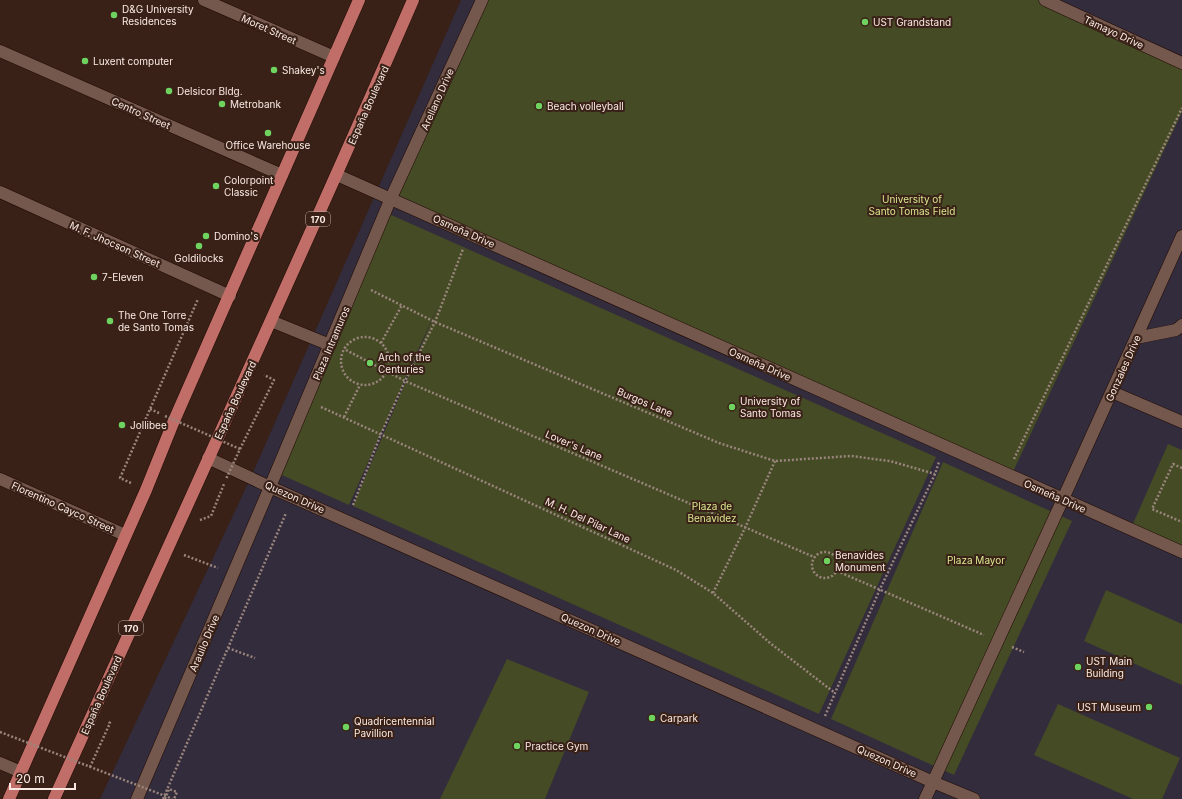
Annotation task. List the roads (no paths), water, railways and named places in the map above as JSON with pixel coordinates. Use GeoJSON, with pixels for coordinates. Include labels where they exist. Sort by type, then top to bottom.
{"type":"FeatureCollection","features":[{"type":"Feature","properties":{"kind":"main road"},"geometry":{"type":"LineString","coordinates":[[9,799],[359,0]]}},
{"type":"Feature","properties":{"kind":"main road","name":"España Boulevard"},"geometry":{"type":"LineString","coordinates":[[54,799],[208,458],[272,322],[413,0]]}},
{"type":"Feature","properties":{"kind":"street","name":"Moret Street"},"geometry":{"type":"LineString","coordinates":[[204,0],[334,57]]}},
{"type":"Feature","properties":{"kind":"street","name":"Arellano Drive"},"geometry":{"type":"LineString","coordinates":[[392,198],[482,0]]}},
{"type":"Feature","properties":{"kind":"street","name":"Tamayo Drive"},"geometry":{"type":"LineString","coordinates":[[1045,0],[1182,63]]}},
{"type":"Feature","properties":{"kind":"street","name":"Centro Street"},"geometry":{"type":"LineString","coordinates":[[0,51],[282,175]]}},
{"type":"Feature","properties":{"kind":"street","name":"Osmeña Drive"},"geometry":{"type":"LineString","coordinates":[[337,175],[392,198],[469,234],[1182,552]]}},
{"type":"Feature","properties":{"kind":"street","name":"M. F. Jhocson Street"},"geometry":{"type":"LineString","coordinates":[[0,192],[230,296]]}},
{"type":"Feature","properties":{"kind":"street","name":"Plaza Intramuros"},"geometry":{"type":"LineString","coordinates":[[270,487],[392,198]]}},
{"type":"Feature","properties":{"kind":"street","name":"Gonzales Drive"},"geometry":{"type":"LineString","coordinates":[[925,799],[1056,515],[1182,236]]}},
{"type":"Feature","properties":{"kind":"street"},"geometry":{"type":"LineString","coordinates":[[272,322],[330,345]]}},
{"type":"Feature","properties":{"kind":"street"},"geometry":{"type":"LineString","coordinates":[[1136,338],[1176,330],[1182,325]]}},
{"type":"Feature","properties":{"kind":"street"},"geometry":{"type":"LineString","coordinates":[[1112,392],[1182,422]]}},
{"type":"Feature","properties":{"kind":"street","name":"Quezon Drive"},"geometry":{"type":"LineString","coordinates":[[208,458],[270,487],[974,799]]}},
{"type":"Feature","properties":{"kind":"street","name":"Florentino Cayco Street"},"geometry":{"type":"LineString","coordinates":[[0,479],[125,535]]}},
{"type":"Feature","properties":{"kind":"street","name":"Araullo Drive"},"geometry":{"type":"LineString","coordinates":[[137,799],[270,487]]}},
{"type":"Feature","properties":{"kind":"street"},"geometry":{"type":"LineString","coordinates":[[0,763],[21,772]]}},
{"type":"Feature","properties":{"kind":"place","name":"D&G University Residences"},"geometry":{"type":"Point","coordinates":[114,15]}},
{"type":"Feature","properties":{"kind":"place","name":"UST Grandstand"},"geometry":{"type":"Point","coordinates":[865,22]}},
{"type":"Feature","properties":{"kind":"place","name":"Luxent computer"},"geometry":{"type":"Point","coordinates":[85,61]}},
{"type":"Feature","properties":{"kind":"place","name":"Shakey's"},"geometry":{"type":"Point","coordinates":[274,70]}},
{"type":"Feature","properties":{"kind":"place","name":"Delsicor Bldg."},"geometry":{"type":"Point","coordinates":[169,91]}},
{"type":"Feature","properties":{"kind":"place","name":"Metrobank"},"geometry":{"type":"Point","coordinates":[222,104]}},
{"type":"Feature","properties":{"kind":"place","name":"Beach volleyball"},"geometry":{"type":"Point","coordinates":[539,106]}},
{"type":"Feature","properties":{"kind":"place","name":"Office Warehouse"},"geometry":{"type":"Point","coordinates":[268,133]}},
{"type":"Feature","properties":{"kind":"place","name":"Colorpoint Classic"},"geometry":{"type":"Point","coordinates":[216,186]}},
{"type":"Feature","properties":{"kind":"place","name":"Domino's"},"geometry":{"type":"Point","coordinates":[206,236]}},
{"type":"Feature","properties":{"kind":"place","name":"Goldilocks"},"geometry":{"type":"Point","coordinates":[199,246]}},
{"type":"Feature","properties":{"kind":"place","name":"7-Eleven"},"geometry":{"type":"Point","coordinates":[94,277]}},
{"type":"Feature","properties":{"kind":"place","name":"The One Torre de Santo Tomas"},"geometry":{"type":"Point","coordinates":[110,321]}},
{"type":"Feature","properties":{"kind":"place","name":"Arch of the Centuries"},"geometry":{"type":"Point","coordinates":[370,363]}},
{"type":"Feature","properties":{"kind":"place","name":"University of Santo Tomas"},"geometry":{"type":"Point","coordinates":[732,407]}},
{"type":"Feature","properties":{"kind":"place","name":"Jollibee"},"geometry":{"type":"Point","coordinates":[122,425]}},
{"type":"Feature","properties":{"kind":"place","name":"Benavides Monument"},"geometry":{"type":"Point","coordinates":[827,561]}},
{"type":"Feature","properties":{"kind":"place","name":"UST Main Building"},"geometry":{"type":"Point","coordinates":[1078,667]}},
{"type":"Feature","properties":{"kind":"place","name":"UST Museum"},"geometry":{"type":"Point","coordinates":[1149,707]}},
{"type":"Feature","properties":{"kind":"place","name":"Carpark"},"geometry":{"type":"Point","coordinates":[652,718]}},
{"type":"Feature","properties":{"kind":"place","name":"Quadricentennial Pavillion"},"geometry":{"type":"Point","coordinates":[346,727]}},
{"type":"Feature","properties":{"kind":"place","name":"Practice Gym"},"geometry":{"type":"Point","coordinates":[517,746]}},
{"type":"Feature","properties":{"kind":"park label","name":"University of Santo Tomas Field"},"geometry":{"type":"Point","coordinates":[912,204]}},
{"type":"Feature","properties":{"kind":"park label","name":"Plaza de Benavidez"},"geometry":{"type":"Point","coordinates":[712,512]}},
{"type":"Feature","properties":{"kind":"park label","name":"Plaza Mayor"},"geometry":{"type":"Point","coordinates":[976,560]}}]}
